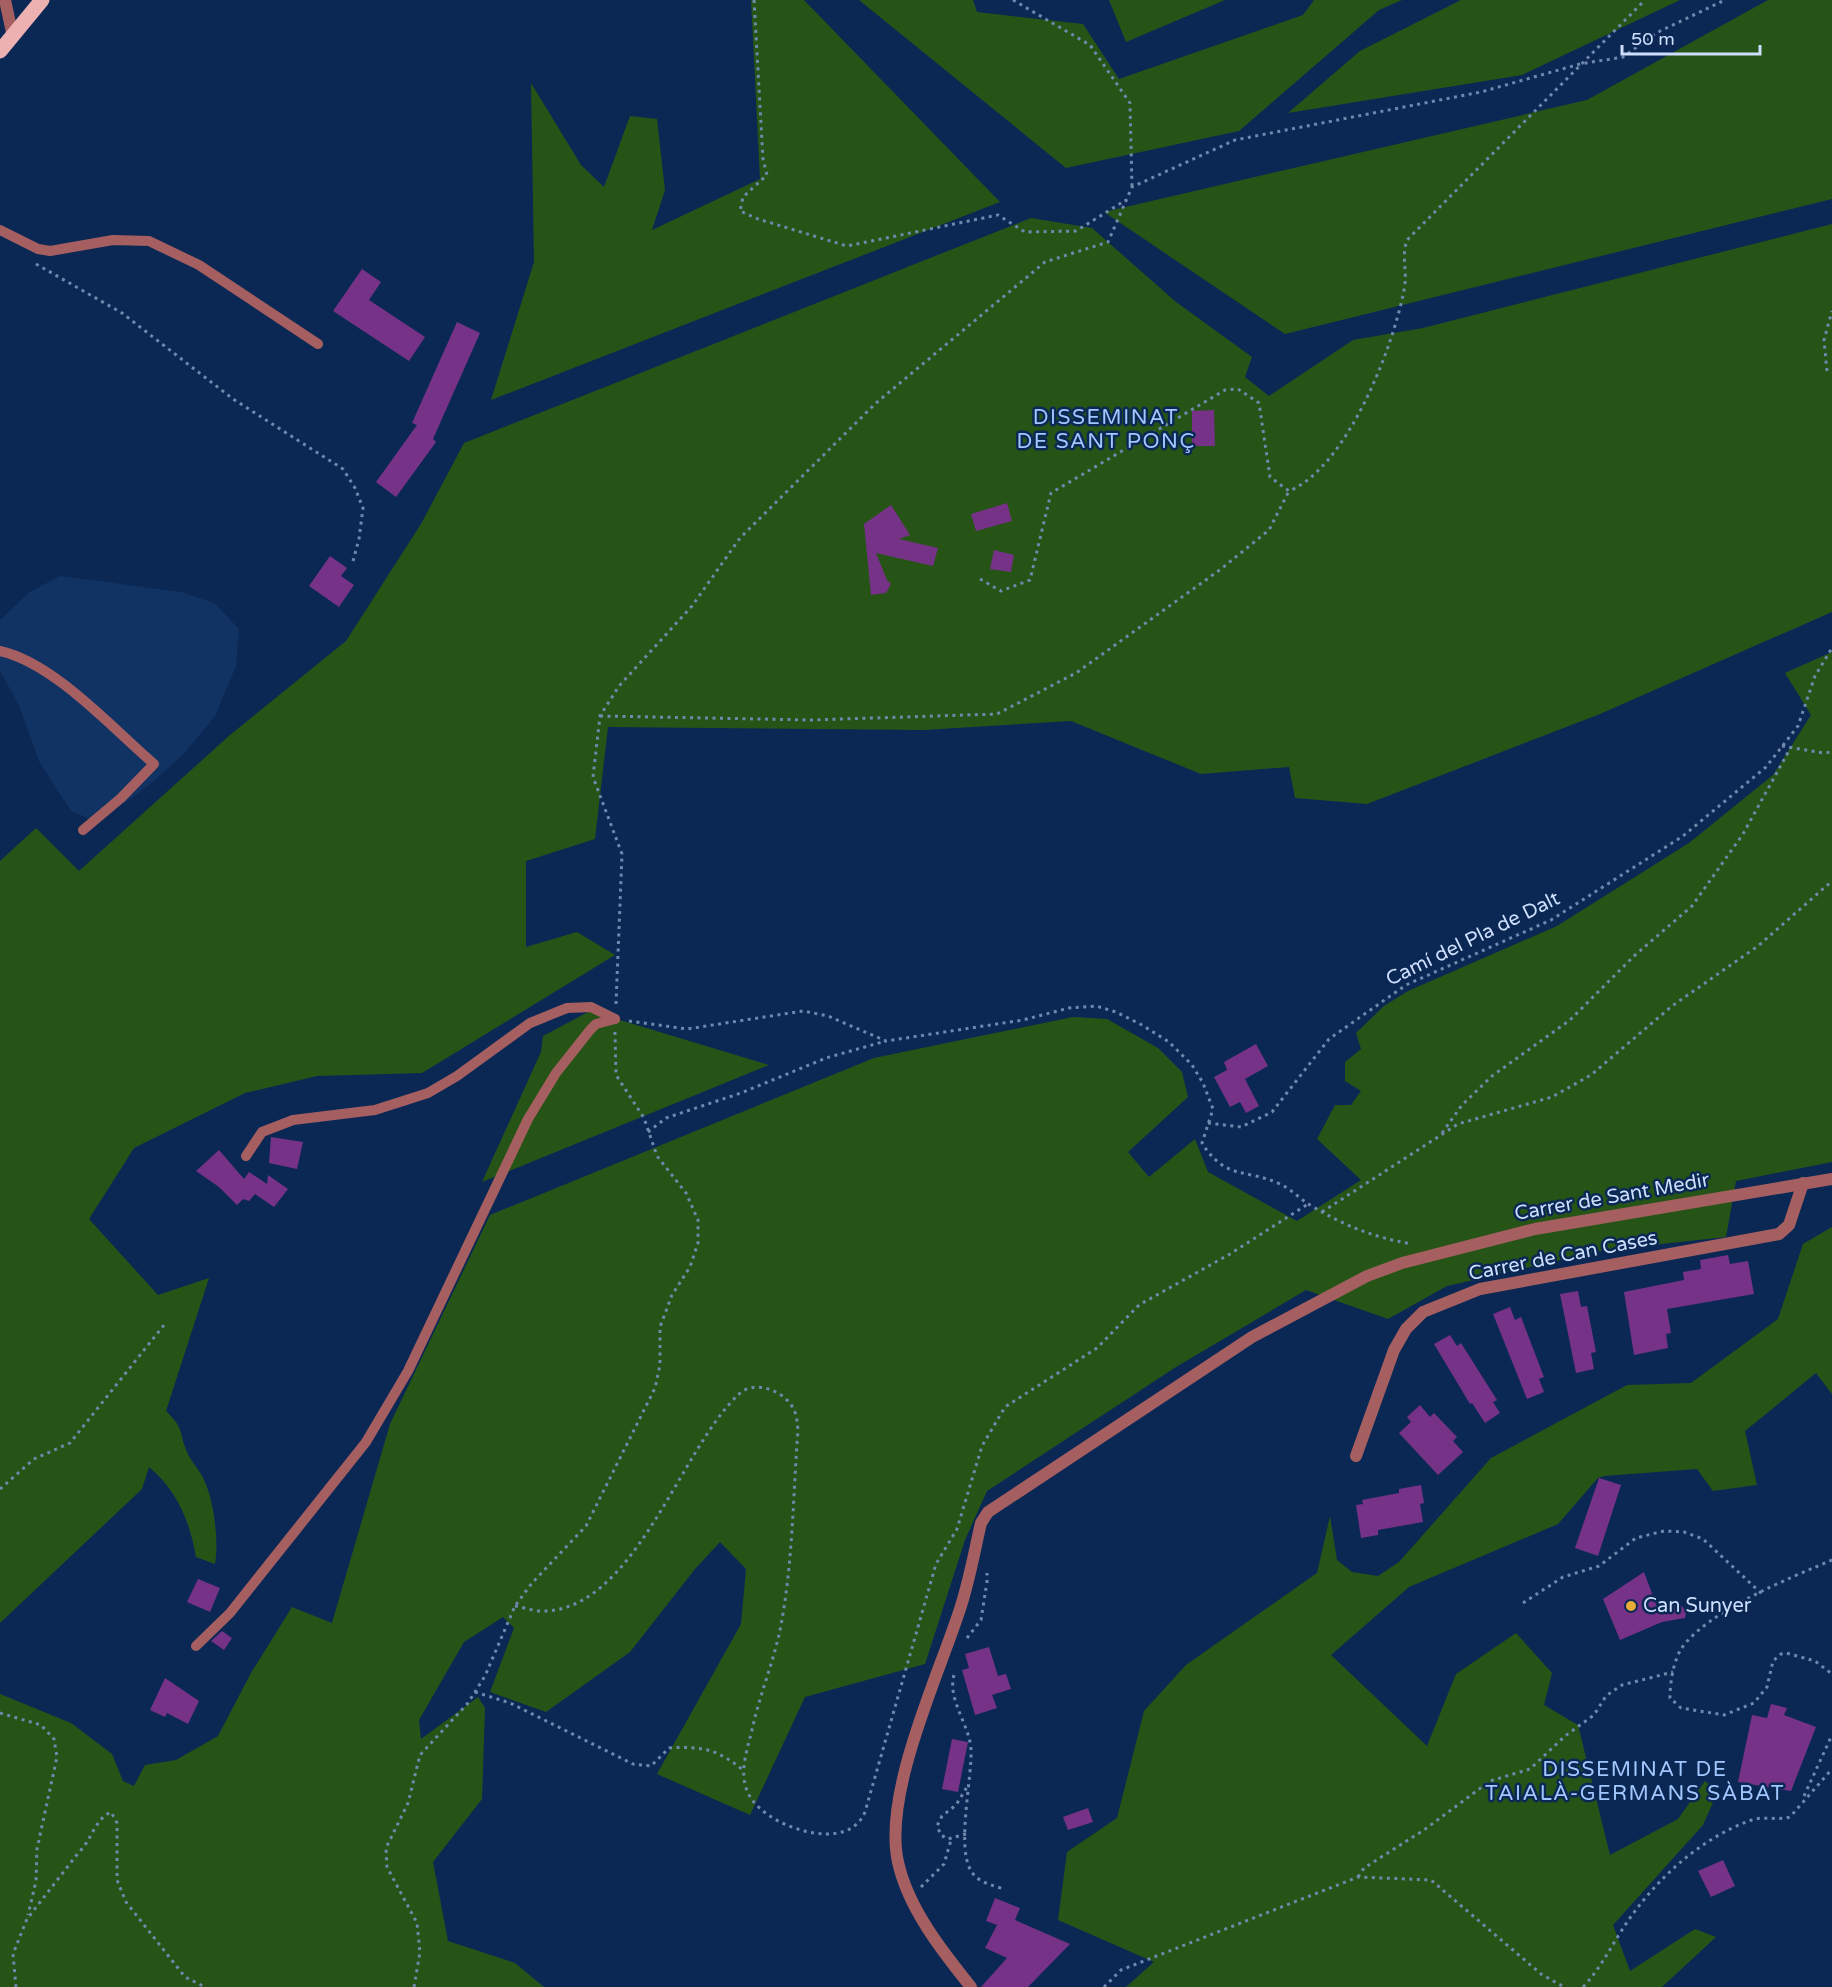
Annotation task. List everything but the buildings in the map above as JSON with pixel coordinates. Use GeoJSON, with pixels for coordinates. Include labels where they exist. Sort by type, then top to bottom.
{"type":"FeatureCollection","features":[{"type":"Feature","properties":{"kind":"main road"},"geometry":{"type":"LineString","coordinates":[[0,51],[42,0]]}},
{"type":"Feature","properties":{"kind":"street"},"geometry":{"type":"LineString","coordinates":[[5,0],[13,37]]}},
{"type":"Feature","properties":{"kind":"street","name":"Carrer de Sant Medir"},"geometry":{"type":"LineString","coordinates":[[970,1987],[928,1927],[910,1896],[896,1848],[895,1828],[899,1796],[961,1608],[981,1523],[986,1514],[1274,1324],[1367,1276],[1402,1263],[1535,1229],[1832,1179]]}},
{"type":"Feature","properties":{"kind":"street","name":"Carrer de Can Cases"},"geometry":{"type":"LineString","coordinates":[[1356,1456],[1394,1350],[1406,1329],[1423,1312],[1445,1301],[1490,1287],[1779,1234],[1789,1225],[1803,1183]]}},
{"type":"Feature","properties":{"kind":"lane"},"geometry":{"type":"LineString","coordinates":[[0,230],[38,249],[50,251],[124,240],[149,241],[199,266],[318,344]]}},
{"type":"Feature","properties":{"kind":"lane"},"geometry":{"type":"LineString","coordinates":[[0,651],[33,662],[57,678],[154,764],[121,798],[84,830]]}},
{"type":"Feature","properties":{"kind":"lane"},"geometry":{"type":"LineString","coordinates":[[246,1156],[262,1132],[293,1120],[375,1110],[428,1093],[457,1076],[531,1023],[567,1008],[591,1007],[615,1019]]}},
{"type":"Feature","properties":{"kind":"lane"},"geometry":{"type":"LineString","coordinates":[[196,1646],[230,1613],[366,1442],[408,1371],[495,1183],[542,1095],[590,1030],[596,1024],[615,1019]]}},
{"type":"Feature","properties":{"kind":"path"},"geometry":{"type":"LineString","coordinates":[[754,0],[763,159],[767,175],[743,197],[740,211],[758,219],[847,246],[998,215],[1025,232],[1076,231],[1127,199]]}},
{"type":"Feature","properties":{"kind":"path"},"geometry":{"type":"LineString","coordinates":[[414,1987],[420,1952],[417,1923],[387,1867],[386,1848],[408,1803],[420,1755],[475,1692],[485,1676],[515,1606],[532,1583],[586,1526],[655,1388],[660,1365],[660,1327],[672,1294],[690,1267],[698,1243],[698,1220],[686,1193],[657,1156],[644,1118],[616,1075],[615,1019],[622,855],[593,777],[600,716],[620,686],[692,606],[740,538],[876,403],[1045,262],[1108,242],[1132,188],[1131,103],[1090,45],[1013,0]]}},
{"type":"Feature","properties":{"kind":"path"},"geometry":{"type":"LineString","coordinates":[[600,716],[812,720],[997,714],[1076,673],[1221,569],[1269,530],[1289,491],[1300,487],[1322,469],[1345,440],[1390,343],[1405,287],[1402,254],[1407,240],[1645,0]]}},
{"type":"Feature","properties":{"kind":"path"},"geometry":{"type":"LineString","coordinates":[[1132,188],[1235,140],[1481,92],[1580,64],[1623,57],[1658,32],[1725,0]]}},
{"type":"Feature","properties":{"kind":"path"},"geometry":{"type":"LineString","coordinates":[[28,259],[122,313],[233,399],[343,469],[354,486],[363,508],[359,540],[353,561]]}},
{"type":"Feature","properties":{"kind":"path"},"geometry":{"type":"LineString","coordinates":[[1827,371],[1824,340],[1832,311]]}},
{"type":"Feature","properties":{"kind":"path"},"geometry":{"type":"LineString","coordinates":[[980,579],[1001,591],[1030,580],[1051,493],[1225,390],[1238,389],[1259,403],[1270,477],[1289,491]]}},
{"type":"Feature","properties":{"kind":"path","name":"Camí del Pla de Dalt"},"geometry":{"type":"LineString","coordinates":[[1208,1123],[1241,1127],[1272,1112],[1329,1039],[1406,985],[1551,920],[1683,836],[1766,767],[1797,726],[1815,676],[1832,648]]}},
{"type":"Feature","properties":{"kind":"path"},"geometry":{"type":"LineString","coordinates":[[1782,746],[1823,753],[1832,752]]}},
{"type":"Feature","properties":{"kind":"path"},"geometry":{"type":"LineString","coordinates":[[1440,1136],[1462,1105],[1492,1076],[1570,1020],[1634,956],[1692,906],[1743,834],[1791,747]]}},
{"type":"Feature","properties":{"kind":"path"},"geometry":{"type":"LineString","coordinates":[[1322,1212],[1458,1125],[1552,1097],[1591,1076],[1672,1006],[1758,946],[1832,882]]}},
{"type":"Feature","properties":{"kind":"path"},"geometry":{"type":"LineString","coordinates":[[648,1132],[666,1118],[741,1093],[775,1077],[798,1072],[826,1058],[886,1041],[1023,1020],[1069,1008],[1096,1006],[1116,1012],[1149,1029],[1169,1042],[1192,1065],[1203,1083],[1213,1109],[1202,1143],[1212,1159],[1231,1171],[1283,1185],[1308,1204],[1364,1234],[1428,1248],[1440,1253]]}},
{"type":"Feature","properties":{"kind":"path"},"geometry":{"type":"LineString","coordinates":[[615,1019],[687,1029],[803,1011],[828,1016],[886,1041]]}},
{"type":"Feature","properties":{"kind":"path"},"geometry":{"type":"LineString","coordinates":[[515,1606],[538,1611],[566,1607],[605,1584],[624,1566],[693,1454],[738,1395],[744,1390],[758,1387],[784,1396],[796,1414],[798,1430],[787,1585],[781,1627],[760,1696],[744,1771],[745,1786],[753,1803],[778,1820],[809,1834],[840,1833],[856,1825],[866,1809],[936,1564],[957,1529],[982,1446],[999,1415],[1018,1397],[1044,1383],[1097,1348],[1139,1305],[1230,1254],[1308,1204]]}},
{"type":"Feature","properties":{"kind":"path"},"geometry":{"type":"LineString","coordinates":[[0,1489],[34,1459],[70,1443],[164,1325]]}},
{"type":"Feature","properties":{"kind":"path"},"geometry":{"type":"LineString","coordinates":[[1523,1603],[1563,1577],[1599,1566],[1636,1538],[1664,1530],[1684,1532],[1703,1539],[1762,1594]]}},
{"type":"Feature","properties":{"kind":"path"},"geometry":{"type":"LineString","coordinates":[[1832,1560],[1719,1615],[1700,1629],[1683,1647],[1673,1672],[1670,1698],[1676,1706],[1724,1715],[1754,1703],[1767,1687],[1773,1662],[1781,1654],[1815,1661],[1832,1674]]}},
{"type":"Feature","properties":{"kind":"path"},"geometry":{"type":"LineString","coordinates":[[963,1646],[981,1620],[986,1588]]}},
{"type":"Feature","properties":{"kind":"path"},"geometry":{"type":"LineString","coordinates":[[955,1671],[954,1695],[971,1744],[966,1834],[967,1862],[980,1881],[1004,1889]]}},
{"type":"Feature","properties":{"kind":"path"},"geometry":{"type":"LineString","coordinates":[[1358,1877],[1364,1868],[1424,1830],[1490,1781],[1530,1768],[1565,1736],[1594,1715],[1606,1696],[1613,1691],[1673,1672]]}},
{"type":"Feature","properties":{"kind":"path"},"geometry":{"type":"LineString","coordinates":[[475,1692],[510,1703],[633,1764],[651,1766],[669,1748],[697,1746],[726,1756],[744,1771]]}},
{"type":"Feature","properties":{"kind":"path"},"geometry":{"type":"LineString","coordinates":[[0,1713],[40,1725],[54,1739],[57,1757],[54,1780],[37,1849],[36,1881],[27,1919],[13,1954],[16,1987]]}},
{"type":"Feature","properties":{"kind":"path"},"geometry":{"type":"LineString","coordinates":[[1803,1799],[1832,1735]]}},
{"type":"Feature","properties":{"kind":"path"},"geometry":{"type":"LineString","coordinates":[[1583,1987],[1600,1969],[1622,1929],[1687,1856],[1728,1830],[1750,1820],[1764,1817],[1780,1820],[1790,1817],[1803,1799],[1832,1769]]}},
{"type":"Feature","properties":{"kind":"path"},"geometry":{"type":"LineString","coordinates":[[966,1834],[951,1840],[941,1835],[938,1822],[956,1805],[968,1784]]}},
{"type":"Feature","properties":{"kind":"path"},"geometry":{"type":"LineString","coordinates":[[27,1919],[79,1852],[89,1843],[101,1817],[111,1812],[117,1823],[117,1880],[126,1902],[185,1977],[205,1987]]}},
{"type":"Feature","properties":{"kind":"path"},"geometry":{"type":"LineString","coordinates":[[910,1896],[942,1868],[951,1840]]}},
{"type":"Feature","properties":{"kind":"path"},"geometry":{"type":"LineString","coordinates":[[1104,1987],[1121,1970],[1358,1877],[1431,1881],[1541,1974],[1564,1987]]}},
{"type":"Feature","properties":{"kind":"shaded area"},"geometry":{"type":"Polygon","coordinates":[[[60,576],[181,592],[214,603],[239,629],[236,666],[215,716],[182,756],[144,789],[97,822],[71,811],[39,761],[19,705],[0,671],[0,620],[30,592],[60,576]]]}},
{"type":"Feature","properties":{"kind":"green space"},"geometry":{"type":"Polygon","coordinates":[[[751,0],[804,0],[1000,202],[491,400],[534,262],[531,83],[581,165],[604,187],[630,116],[657,119],[665,190],[652,230],[760,179],[751,0]]]}},
{"type":"Feature","properties":{"kind":"green space"},"geometry":{"type":"Polygon","coordinates":[[[859,0],[973,0],[977,12],[1083,24],[1119,79],[1303,15],[1314,0],[1402,0],[1379,10],[1239,131],[1066,168],[859,0]]]}},
{"type":"Feature","properties":{"kind":"green space"},"geometry":{"type":"Polygon","coordinates":[[[1109,0],[1225,0],[1126,42],[1109,0]]]}},
{"type":"Feature","properties":{"kind":"green space"},"geometry":{"type":"Polygon","coordinates":[[[1461,0],[1680,0],[1522,75],[1288,113],[1360,51],[1461,0]]]}},
{"type":"Feature","properties":{"kind":"green space"},"geometry":{"type":"Polygon","coordinates":[[[1768,0],[1832,0],[1832,199],[1285,334],[1104,212],[1587,100],[1768,0]]]}},
{"type":"Feature","properties":{"kind":"green space"},"geometry":{"type":"Polygon","coordinates":[[[1031,218],[1092,228],[1176,302],[1252,357],[1245,377],[1269,396],[1353,340],[1423,328],[1832,224],[1832,612],[1600,714],[1367,804],[1295,798],[1289,767],[1201,774],[1071,721],[924,730],[608,727],[595,839],[526,861],[526,947],[577,932],[615,955],[422,1073],[317,1076],[245,1093],[134,1148],[89,1219],[158,1295],[209,1278],[166,1411],[179,1427],[187,1452],[208,1488],[215,1521],[215,1564],[196,1557],[186,1519],[175,1496],[149,1467],[142,1489],[0,1623],[0,861],[36,828],[79,871],[230,735],[346,641],[421,524],[464,443],[1031,218]]]}},
{"type":"Feature","properties":{"kind":"green space"},"geometry":{"type":"Polygon","coordinates":[[[1832,652],[1832,1162],[1736,1181],[1726,1237],[1605,1250],[1447,1286],[1388,1319],[1306,1290],[1176,1367],[987,1491],[965,1540],[925,1664],[805,1697],[750,1815],[657,1774],[741,1624],[746,1569],[720,1542],[695,1569],[630,1652],[546,1712],[490,1692],[514,1628],[503,1617],[464,1642],[419,1720],[421,1739],[478,1697],[485,1708],[482,1799],[433,1862],[448,1941],[515,1963],[544,1987],[0,1987],[0,1694],[71,1723],[112,1754],[123,1781],[134,1786],[145,1765],[176,1760],[218,1736],[251,1673],[292,1607],[332,1623],[390,1424],[490,1215],[874,1058],[1073,1017],[1107,1019],[1158,1048],[1182,1072],[1188,1097],[1128,1152],[1149,1177],[1195,1139],[1208,1172],[1297,1221],[1361,1180],[1317,1139],[1335,1105],[1351,1105],[1361,1091],[1345,1081],[1345,1062],[1361,1049],[1356,1033],[1384,1006],[1408,991],[1557,926],[1689,843],[1773,775],[1811,715],[1785,673],[1832,652]]]}},
{"type":"Feature","properties":{"kind":"green space"},"geometry":{"type":"Polygon","coordinates":[[[590,1011],[769,1065],[482,1182],[541,1052],[543,1036],[590,1011]]]}},
{"type":"Feature","properties":{"kind":"green space"},"geometry":{"type":"Polygon","coordinates":[[[1832,1227],[1832,1394],[1816,1373],[1745,1431],[1757,1485],[1713,1491],[1697,1469],[1598,1478],[1558,1524],[1409,1587],[1331,1655],[1427,1746],[1456,1674],[1516,1633],[1552,1673],[1544,1705],[1578,1725],[1610,1855],[1678,1819],[1705,1781],[1718,1791],[1703,1825],[1613,1925],[1630,1971],[1695,1929],[1716,1937],[1662,1987],[1126,1987],[1154,1962],[1058,1920],[1067,1852],[1117,1818],[1144,1711],[1186,1665],[1317,1573],[1330,1516],[1337,1560],[1352,1572],[1378,1576],[1399,1562],[1491,1458],[1627,1385],[1691,1383],[1778,1319],[1803,1244],[1832,1227]]]}},
{"type":"Feature","properties":{"kind":"place","name":"Can Sunyer"},"geometry":{"type":"Point","coordinates":[1631,1606]}},
{"type":"Feature","properties":{"kind":"district","name":"DISSEMINAT DE SANT PONÇ"},"geometry":{"type":"Point","coordinates":[1106,429]}},
{"type":"Feature","properties":{"kind":"district","name":"DISSEMINAT DE TAIALÀ-GERMANS SÀBAT"},"geometry":{"type":"Point","coordinates":[1635,1781]}}]}
